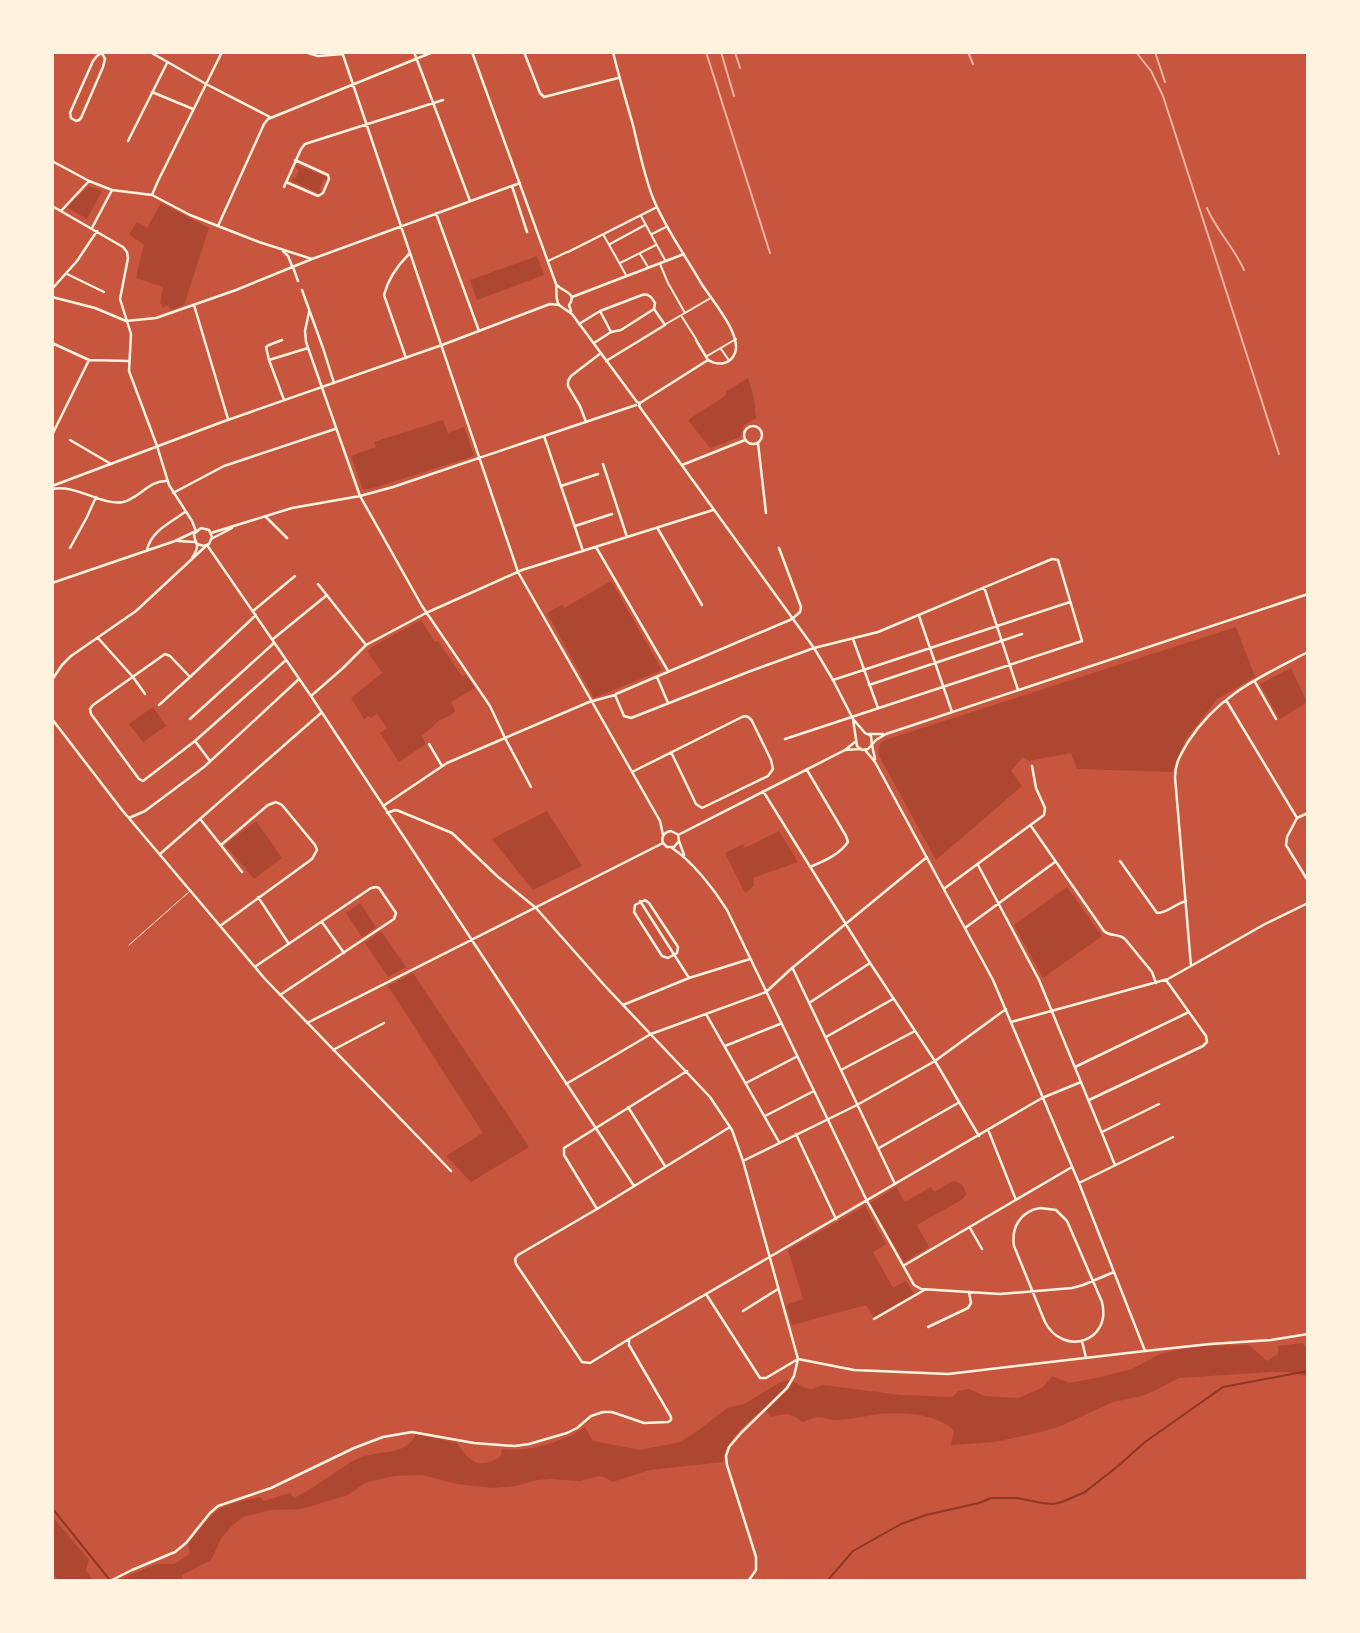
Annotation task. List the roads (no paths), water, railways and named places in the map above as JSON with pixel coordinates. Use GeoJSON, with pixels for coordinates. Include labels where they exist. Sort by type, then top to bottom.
{"type":"FeatureCollection","features":[{"type":"Feature","properties":{"kind":"street"},"geometry":{"type":"LineString","coordinates":[[150,52],[270,117]]}},
{"type":"Feature","properties":{"kind":"street"},"geometry":{"type":"LineString","coordinates":[[152,195],[222,52]]}},
{"type":"Feature","properties":{"kind":"street"},"geometry":{"type":"LineString","coordinates":[[305,52],[316,56],[343,53],[518,572],[660,821],[663,843]]}},
{"type":"Feature","properties":{"kind":"street"},"geometry":{"type":"LineString","coordinates":[[415,52],[470,201]]}},
{"type":"Feature","properties":{"kind":"street"},"geometry":{"type":"LineString","coordinates":[[218,226],[264,123],[270,117],[433,52]]}},
{"type":"Feature","properties":{"kind":"street"},"geometry":{"type":"LineString","coordinates":[[472,52],[556,284],[559,305]]}},
{"type":"Feature","properties":{"kind":"street"},"geometry":{"type":"LineString","coordinates":[[524,52],[540,94],[544,97],[619,78]]}},
{"type":"Feature","properties":{"kind":"street"},"geometry":{"type":"LineString","coordinates":[[612,52],[646,178],[657,207],[736,340],[736,350],[729,361],[720,364],[708,358],[681,315]]}},
{"type":"Feature","properties":{"kind":"street"},"geometry":{"type":"LineString","coordinates":[[103,53],[103,67],[80,118],[75,120],[70,113],[93,61],[103,53]]}},
{"type":"Feature","properties":{"kind":"street"},"geometry":{"type":"LineString","coordinates":[[128,141],[167,62]]}},
{"type":"Feature","properties":{"kind":"street"},"geometry":{"type":"LineString","coordinates":[[152,92],[193,109]]}},
{"type":"Feature","properties":{"kind":"street"},"geometry":{"type":"LineString","coordinates":[[296,160],[328,175],[330,180],[323,194],[318,196],[285,184],[296,160],[302,147],[307,143],[443,100]]}},
{"type":"Feature","properties":{"kind":"street"},"geometry":{"type":"LineString","coordinates":[[52,161],[112,190],[152,195],[190,215],[312,259]]}},
{"type":"Feature","properties":{"kind":"street"},"geometry":{"type":"LineString","coordinates":[[61,211],[89,181]]}},
{"type":"Feature","properties":{"kind":"street"},"geometry":{"type":"LineString","coordinates":[[52,297],[95,307],[126,321],[156,318],[520,183]]}},
{"type":"Feature","properties":{"kind":"street"},"geometry":{"type":"LineString","coordinates":[[512,186],[527,232]]}},
{"type":"Feature","properties":{"kind":"street"},"geometry":{"type":"LineString","coordinates":[[92,228],[112,190]]}},
{"type":"Feature","properties":{"kind":"street"},"geometry":{"type":"LineString","coordinates":[[52,206],[97,231],[128,253],[120,299],[130,329],[130,375],[167,481],[196,531],[195,551],[189,563]]}},
{"type":"Feature","properties":{"kind":"street"},"geometry":{"type":"LineString","coordinates":[[548,261],[657,207]]}},
{"type":"Feature","properties":{"kind":"street"},"geometry":{"type":"LineString","coordinates":[[436,213],[479,331]]}},
{"type":"Feature","properties":{"kind":"street"},"geometry":{"type":"LineString","coordinates":[[641,215],[666,261]]}},
{"type":"Feature","properties":{"kind":"street"},"geometry":{"type":"LineString","coordinates":[[609,245],[646,224]]}},
{"type":"Feature","properties":{"kind":"street"},"geometry":{"type":"LineString","coordinates":[[651,234],[667,226]]}},
{"type":"Feature","properties":{"kind":"street"},"geometry":{"type":"LineString","coordinates":[[52,289],[79,258],[97,231]]}},
{"type":"Feature","properties":{"kind":"street"},"geometry":{"type":"LineString","coordinates":[[603,234],[626,276]]}},
{"type":"Feature","properties":{"kind":"street"},"geometry":{"type":"LineString","coordinates":[[619,264],[657,244]]}},
{"type":"Feature","properties":{"kind":"street"},"geometry":{"type":"LineString","coordinates":[[276,248],[287,255],[298,281]]}},
{"type":"Feature","properties":{"kind":"street"},"geometry":{"type":"LineString","coordinates":[[406,358],[384,293],[396,270],[410,253]]}},
{"type":"Feature","properties":{"kind":"street"},"geometry":{"type":"LineString","coordinates":[[640,253],[648,267]]}},
{"type":"Feature","properties":{"kind":"street"},"geometry":{"type":"LineString","coordinates":[[572,297],[684,254]]}},
{"type":"Feature","properties":{"kind":"street"},"geometry":{"type":"LineString","coordinates":[[659,263],[685,313]]}},
{"type":"Feature","properties":{"kind":"street"},"geometry":{"type":"LineString","coordinates":[[67,274],[104,292]]}},
{"type":"Feature","properties":{"kind":"street"},"geometry":{"type":"LineString","coordinates":[[556,284],[572,297],[572,302],[564,307]]}},
{"type":"Feature","properties":{"kind":"street"},"geometry":{"type":"LineString","coordinates":[[302,290],[334,383]]}},
{"type":"Feature","properties":{"kind":"street"},"geometry":{"type":"LineString","coordinates":[[52,487],[157,446],[527,313],[550,304],[563,291]]}},
{"type":"Feature","properties":{"kind":"street"},"geometry":{"type":"LineString","coordinates":[[579,324],[600,311],[644,294],[649,295],[654,302],[654,309],[665,325]]}},
{"type":"Feature","properties":{"kind":"street"},"geometry":{"type":"LineString","coordinates":[[606,360],[710,298]]}},
{"type":"Feature","properties":{"kind":"street"},"geometry":{"type":"LineString","coordinates":[[550,304],[564,307],[572,314],[594,343],[814,648],[833,680],[852,718],[856,740],[875,762],[988,969],[1079,1183],[1145,1351]]}},
{"type":"Feature","properties":{"kind":"street"},"geometry":{"type":"LineString","coordinates":[[194,305],[228,420]]}},
{"type":"Feature","properties":{"kind":"street"},"geometry":{"type":"LineString","coordinates":[[569,305],[572,314]]}},
{"type":"Feature","properties":{"kind":"street"},"geometry":{"type":"LineString","coordinates":[[594,343],[654,309]]}},
{"type":"Feature","properties":{"kind":"street"},"geometry":{"type":"LineString","coordinates":[[600,311],[611,332]]}},
{"type":"Feature","properties":{"kind":"street"},"geometry":{"type":"LineString","coordinates":[[309,312],[305,334],[308,348],[360,496],[426,613],[488,701],[531,787]]}},
{"type":"Feature","properties":{"kind":"street"},"geometry":{"type":"LineString","coordinates":[[282,340],[267,346],[265,350],[284,400]]}},
{"type":"Feature","properties":{"kind":"street"},"geometry":{"type":"LineString","coordinates":[[211,533],[265,516],[360,496],[430,476],[638,404],[736,340]]}},
{"type":"Feature","properties":{"kind":"street"},"geometry":{"type":"LineString","coordinates":[[52,343],[89,360],[129,361]]}},
{"type":"Feature","properties":{"kind":"street"},"geometry":{"type":"LineString","coordinates":[[268,360],[308,348]]}},
{"type":"Feature","properties":{"kind":"street"},"geometry":{"type":"LineString","coordinates":[[720,348],[729,361]]}},
{"type":"Feature","properties":{"kind":"street"},"geometry":{"type":"LineString","coordinates":[[586,422],[568,381],[601,353]]}},
{"type":"Feature","properties":{"kind":"street"},"geometry":{"type":"LineString","coordinates":[[52,435],[89,360]]}},
{"type":"Feature","properties":{"kind":"street"},"geometry":{"type":"LineString","coordinates":[[748,427],[759,428],[762,432],[758,443],[752,444],[745,440],[744,432],[748,427]]}},
{"type":"Feature","properties":{"kind":"street"},"geometry":{"type":"LineString","coordinates":[[173,493],[221,468],[336,429]]}},
{"type":"Feature","properties":{"kind":"street"},"geometry":{"type":"LineString","coordinates":[[544,436],[583,551]]}},
{"type":"Feature","properties":{"kind":"street"},"geometry":{"type":"LineString","coordinates":[[70,440],[111,464]]}},
{"type":"Feature","properties":{"kind":"street"},"geometry":{"type":"LineString","coordinates":[[682,465],[745,440]]}},
{"type":"Feature","properties":{"kind":"street"},"geometry":{"type":"LineString","coordinates":[[758,443],[766,513]]}},
{"type":"Feature","properties":{"kind":"street"},"geometry":{"type":"LineString","coordinates":[[603,464],[628,537]]}},
{"type":"Feature","properties":{"kind":"street"},"geometry":{"type":"LineString","coordinates":[[561,486],[598,474]]}},
{"type":"Feature","properties":{"kind":"street"},"geometry":{"type":"LineString","coordinates":[[52,487],[124,502],[156,482],[167,481]]}},
{"type":"Feature","properties":{"kind":"street"},"geometry":{"type":"LineString","coordinates":[[70,548],[96,496]]}},
{"type":"Feature","properties":{"kind":"street"},"geometry":{"type":"LineString","coordinates":[[311,696],[366,645],[426,613],[518,572],[713,510]]}},
{"type":"Feature","properties":{"kind":"street"},"geometry":{"type":"LineString","coordinates":[[147,551],[153,536],[185,512]]}},
{"type":"Feature","properties":{"kind":"street"},"geometry":{"type":"LineString","coordinates":[[575,526],[611,514]]}},
{"type":"Feature","properties":{"kind":"street"},"geometry":{"type":"LineString","coordinates":[[265,516],[287,538]]}},
{"type":"Feature","properties":{"kind":"street"},"geometry":{"type":"LineString","coordinates":[[52,680],[68,659],[136,611],[212,540],[238,524]]}},
{"type":"Feature","properties":{"kind":"street"},"geometry":{"type":"LineString","coordinates":[[52,583],[175,541],[204,528],[211,533],[212,540]]}},
{"type":"Feature","properties":{"kind":"street"},"geometry":{"type":"LineString","coordinates":[[657,528],[702,605]]}},
{"type":"Feature","properties":{"kind":"street"},"geometry":{"type":"LineString","coordinates":[[175,541],[207,545]]}},
{"type":"Feature","properties":{"kind":"street"},"geometry":{"type":"LineString","coordinates":[[207,545],[311,696],[634,1186]]}},
{"type":"Feature","properties":{"kind":"street"},"geometry":{"type":"LineString","coordinates":[[596,547],[668,672]]}},
{"type":"Feature","properties":{"kind":"street"},"geometry":{"type":"LineString","coordinates":[[383,806],[442,766],[792,619],[800,612],[801,607],[779,548]]}},
{"type":"Feature","properties":{"kind":"street"},"geometry":{"type":"LineString","coordinates":[[615,695],[628,719],[814,648],[878,632],[1052,559],[1058,561],[1082,641],[785,739]]}},
{"type":"Feature","properties":{"kind":"street"},"geometry":{"type":"LineString","coordinates":[[253,611],[295,576]]}},
{"type":"Feature","properties":{"kind":"street"},"geometry":{"type":"LineString","coordinates":[[318,584],[366,645]]}},
{"type":"Feature","properties":{"kind":"street"},"geometry":{"type":"LineString","coordinates":[[984,587],[1018,690]]}},
{"type":"Feature","properties":{"kind":"street"},"geometry":{"type":"LineString","coordinates":[[678,835],[845,750],[859,734],[886,734],[1307,594]]}},
{"type":"Feature","properties":{"kind":"street"},"geometry":{"type":"LineString","coordinates":[[191,719],[273,641],[327,595]]}},
{"type":"Feature","properties":{"kind":"street"},"geometry":{"type":"LineString","coordinates":[[833,680],[1070,602]]}},
{"type":"Feature","properties":{"kind":"street"},"geometry":{"type":"LineString","coordinates":[[159,705],[256,615]]}},
{"type":"Feature","properties":{"kind":"street"},"geometry":{"type":"LineString","coordinates":[[919,615],[952,712]]}},
{"type":"Feature","properties":{"kind":"street"},"geometry":{"type":"LineString","coordinates":[[869,685],[1022,634]]}},
{"type":"Feature","properties":{"kind":"street"},"geometry":{"type":"LineString","coordinates":[[98,638],[145,694]]}},
{"type":"Feature","properties":{"kind":"street"},"geometry":{"type":"LineString","coordinates":[[853,639],[878,708]]}},
{"type":"Feature","properties":{"kind":"street"},"geometry":{"type":"LineString","coordinates":[[1191,966],[1176,766],[1178,758],[1192,735],[1225,699],[1307,652]]}},
{"type":"Feature","properties":{"kind":"street"},"geometry":{"type":"LineString","coordinates":[[190,677],[167,654],[92,705],[90,711],[139,780],[146,779],[195,741],[286,660]]}},
{"type":"Feature","properties":{"kind":"street"},"geometry":{"type":"LineString","coordinates":[[657,677],[668,703]]}},
{"type":"Feature","properties":{"kind":"street"},"geometry":{"type":"LineString","coordinates":[[129,818],[147,810],[210,761],[299,679]]}},
{"type":"Feature","properties":{"kind":"street"},"geometry":{"type":"LineString","coordinates":[[1254,681],[1276,719]]}},
{"type":"Feature","properties":{"kind":"street"},"geometry":{"type":"LineString","coordinates":[[1225,699],[1297,818]]}},
{"type":"Feature","properties":{"kind":"street"},"geometry":{"type":"LineString","coordinates":[[160,854],[321,713]]}},
{"type":"Feature","properties":{"kind":"street"},"geometry":{"type":"LineString","coordinates":[[632,772],[671,752],[745,716],[752,721],[773,769],[768,776],[701,808],[696,804],[671,752]]}},
{"type":"Feature","properties":{"kind":"street"},"geometry":{"type":"LineString","coordinates":[[852,718],[872,739],[875,762]]}},
{"type":"Feature","properties":{"kind":"street"},"geometry":{"type":"LineString","coordinates":[[52,719],[129,818],[254,967],[451,1171]]}},
{"type":"Feature","properties":{"kind":"street"},"geometry":{"type":"LineString","coordinates":[[845,750],[868,750],[886,734]]}},
{"type":"Feature","properties":{"kind":"street"},"geometry":{"type":"LineString","coordinates":[[195,741],[210,761]]}},
{"type":"Feature","properties":{"kind":"street"},"geometry":{"type":"LineString","coordinates":[[429,744],[442,766]]}},
{"type":"Feature","properties":{"kind":"street"},"geometry":{"type":"LineString","coordinates":[[944,889],[1046,813],[1032,766]]}},
{"type":"Feature","properties":{"kind":"street"},"geometry":{"type":"LineString","coordinates":[[807,770],[848,842],[831,858],[810,867]]}},
{"type":"Feature","properties":{"kind":"street"},"geometry":{"type":"LineString","coordinates":[[764,792],[845,924],[935,1060],[979,1136]]}},
{"type":"Feature","properties":{"kind":"street"},"geometry":{"type":"LineString","coordinates":[[220,926],[314,857],[317,852],[315,845],[282,805],[275,802],[221,845]]}},
{"type":"Feature","properties":{"kind":"street"},"geometry":{"type":"LineString","coordinates":[[387,813],[399,811],[452,833],[497,876],[536,908],[622,1005],[687,1071],[710,1097],[730,1127],[743,1161],[798,1359],[796,1372],[789,1384],[738,1436],[727,1451],[727,1463],[756,1557],[756,1570],[749,1580]]}},
{"type":"Feature","properties":{"kind":"street"},"geometry":{"type":"LineString","coordinates":[[1307,813],[1297,818],[1286,845],[1307,881]]}},
{"type":"Feature","properties":{"kind":"street"},"geometry":{"type":"LineString","coordinates":[[200,819],[242,872]]}},
{"type":"Feature","properties":{"kind":"street"},"geometry":{"type":"LineString","coordinates":[[660,821],[678,835]]}},
{"type":"Feature","properties":{"kind":"street"},"geometry":{"type":"LineString","coordinates":[[1031,826],[1104,931],[1125,939],[1152,972],[1156,983]]}},
{"type":"Feature","properties":{"kind":"street"},"geometry":{"type":"LineString","coordinates":[[663,835],[671,831]]}},
{"type":"Feature","properties":{"kind":"street"},"geometry":{"type":"LineString","coordinates":[[678,835],[685,858]]}},
{"type":"Feature","properties":{"kind":"street"},"geometry":{"type":"LineString","coordinates":[[671,848],[677,846],[679,841]]}},
{"type":"Feature","properties":{"kind":"street"},"geometry":{"type":"LineString","coordinates":[[307,1023],[663,843]]}},
{"type":"Feature","properties":{"kind":"street"},"geometry":{"type":"LineString","coordinates":[[663,843],[685,858],[722,901],[867,1201],[914,1285],[919,1289],[1000,1294],[1070,1288],[1114,1272]]}},
{"type":"Feature","properties":{"kind":"street"},"geometry":{"type":"LineString","coordinates":[[566,1084],[651,1034],[766,992],[927,857]]}},
{"type":"Feature","properties":{"kind":"street"},"geometry":{"type":"LineString","coordinates":[[1120,861],[1157,913],[1186,901]]}},
{"type":"Feature","properties":{"kind":"street"},"geometry":{"type":"LineString","coordinates":[[965,928],[1055,862]]}},
{"type":"Feature","properties":{"kind":"street"},"geometry":{"type":"LineString","coordinates":[[978,865],[1039,980],[1115,1165]]}},
{"type":"Feature","properties":{"kind":"street"},"geometry":{"type":"LineString","coordinates":[[254,967],[371,888],[379,888],[396,917],[280,995]]}},
{"type":"Feature","properties":{"kind":"street"},"geometry":{"type":"LineString","coordinates":[[258,897],[289,944]]}},
{"type":"Feature","properties":{"kind":"street"},"geometry":{"type":"LineString","coordinates":[[640,901],[689,978]]}},
{"type":"Feature","properties":{"kind":"street"},"geometry":{"type":"LineString","coordinates":[[640,901],[648,901],[678,946],[678,952],[674,955],[667,958],[662,956],[634,912],[640,901]]}},
{"type":"Feature","properties":{"kind":"street"},"geometry":{"type":"LineString","coordinates":[[1011,1022],[1166,980],[1307,903]]}},
{"type":"Feature","properties":{"kind":"street"},"geometry":{"type":"LineString","coordinates":[[322,922],[344,953]]}},
{"type":"Feature","properties":{"kind":"street"},"geometry":{"type":"LineString","coordinates":[[622,1005],[689,978],[750,959]]}},
{"type":"Feature","properties":{"kind":"street"},"geometry":{"type":"LineString","coordinates":[[809,1003],[870,963]]}},
{"type":"Feature","properties":{"kind":"street"},"geometry":{"type":"LineString","coordinates":[[792,968],[895,1184]]}},
{"type":"Feature","properties":{"kind":"street"},"geometry":{"type":"LineString","coordinates":[[1088,1100],[1207,1042],[1206,1036],[1166,980]]}},
{"type":"Feature","properties":{"kind":"street"},"geometry":{"type":"LineString","coordinates":[[825,1037],[893,999]]}},
{"type":"Feature","properties":{"kind":"street"},"geometry":{"type":"LineString","coordinates":[[743,1161],[857,1105],[935,1060],[1006,1009]]}},
{"type":"Feature","properties":{"kind":"street"},"geometry":{"type":"LineString","coordinates":[[1075,1067],[1189,1012]]}},
{"type":"Feature","properties":{"kind":"street"},"geometry":{"type":"LineString","coordinates":[[706,1014],[779,1142]]}},
{"type":"Feature","properties":{"kind":"street"},"geometry":{"type":"LineString","coordinates":[[333,1050],[384,1023]]}},
{"type":"Feature","properties":{"kind":"street"},"geometry":{"type":"LineString","coordinates":[[725,1046],[781,1024]]}},
{"type":"Feature","properties":{"kind":"street"},"geometry":{"type":"LineString","coordinates":[[841,1070],[915,1031]]}},
{"type":"Feature","properties":{"kind":"street"},"geometry":{"type":"LineString","coordinates":[[746,1083],[796,1057]]}},
{"type":"Feature","properties":{"kind":"street"},"geometry":{"type":"LineString","coordinates":[[597,1209],[563,1152],[564,1147],[687,1071]]}},
{"type":"Feature","properties":{"kind":"street"},"geometry":{"type":"LineString","coordinates":[[730,1127],[515,1259],[515,1263],[582,1362],[590,1363],[1042,1098],[1081,1082]]}},
{"type":"Feature","properties":{"kind":"street"},"geometry":{"type":"LineString","coordinates":[[765,1116],[813,1091]]}},
{"type":"Feature","properties":{"kind":"street"},"geometry":{"type":"LineString","coordinates":[[879,1149],[959,1102]]}},
{"type":"Feature","properties":{"kind":"street"},"geometry":{"type":"LineString","coordinates":[[1101,1132],[1159,1104]]}},
{"type":"Feature","properties":{"kind":"street"},"geometry":{"type":"LineString","coordinates":[[628,1107],[666,1166]]}},
{"type":"Feature","properties":{"kind":"street"},"geometry":{"type":"LineString","coordinates":[[988,1131],[1016,1200]]}},
{"type":"Feature","properties":{"kind":"street"},"geometry":{"type":"LineString","coordinates":[[796,1134],[836,1219]]}},
{"type":"Feature","properties":{"kind":"street"},"geometry":{"type":"LineString","coordinates":[[1079,1183],[1173,1137]]}},
{"type":"Feature","properties":{"kind":"street"},"geometry":{"type":"LineString","coordinates":[[903,1266],[1072,1167]]}},
{"type":"Feature","properties":{"kind":"street"},"geometry":{"type":"LineString","coordinates":[[1036,1208],[1054,1210],[1066,1219],[1093,1281],[1102,1304],[1103,1317],[1097,1332],[1082,1341],[1068,1341],[1053,1334],[1046,1324],[1014,1245],[1015,1228],[1021,1217],[1036,1208]]}},
{"type":"Feature","properties":{"kind":"street"},"geometry":{"type":"LineString","coordinates":[[969,1227],[982,1250]]}},
{"type":"Feature","properties":{"kind":"street"},"geometry":{"type":"LineString","coordinates":[[743,1311],[778,1289]]}},
{"type":"Feature","properties":{"kind":"street"},"geometry":{"type":"LineString","coordinates":[[874,1319],[926,1289]]}},
{"type":"Feature","properties":{"kind":"street"},"geometry":{"type":"LineString","coordinates":[[928,1327],[969,1307],[969,1292]]}},
{"type":"Feature","properties":{"kind":"street"},"geometry":{"type":"LineString","coordinates":[[706,1294],[760,1378],[765,1379],[798,1359],[854,1370],[946,1375],[1307,1334]]}},
{"type":"Feature","properties":{"kind":"street"},"geometry":{"type":"LineString","coordinates":[[112,1580],[172,1554],[186,1543],[209,1513],[218,1506],[277,1485],[383,1437],[410,1432],[474,1443],[518,1446],[569,1432],[589,1417],[603,1412],[612,1412],[641,1422],[668,1422],[671,1417],[629,1340]]}},
{"type":"Feature","properties":{"kind":"street"},"geometry":{"type":"LineString","coordinates":[[1082,1341],[1086,1358]]}},
{"type":"Feature","properties":{"kind":"lane"},"geometry":{"type":"LineString","coordinates":[[129,945],[191,890]]}},
{"type":"Feature","properties":{"kind":"waterway"},"geometry":{"type":"LineString","coordinates":[[828,1580],[853,1551],[901,1524],[991,1498],[1017,1498],[1053,1504],[1062,1502],[1085,1492],[1145,1442],[1223,1387],[1308,1371]]}},
{"type":"Feature","properties":{"kind":"waterway"},"geometry":{"type":"LineString","coordinates":[[52,1508],[109,1579]]}},
{"type":"Feature","properties":{"kind":"railway"},"geometry":{"type":"LineString","coordinates":[[706,52],[770,253]]}},
{"type":"Feature","properties":{"kind":"railway"},"geometry":{"type":"LineString","coordinates":[[721,52],[734,96]]}},
{"type":"Feature","properties":{"kind":"railway"},"geometry":{"type":"LineString","coordinates":[[735,52],[740,68]]}},
{"type":"Feature","properties":{"kind":"railway"},"geometry":{"type":"LineString","coordinates":[[968,52],[973,64]]}},
{"type":"Feature","properties":{"kind":"railway"},"geometry":{"type":"LineString","coordinates":[[1136,52],[1151,71],[1163,96],[1279,454]]}},
{"type":"Feature","properties":{"kind":"railway"},"geometry":{"type":"LineString","coordinates":[[1155,52],[1165,82]]}},
{"type":"Feature","properties":{"kind":"railway"},"geometry":{"type":"LineString","coordinates":[[1207,208],[1244,270]]}}]}
